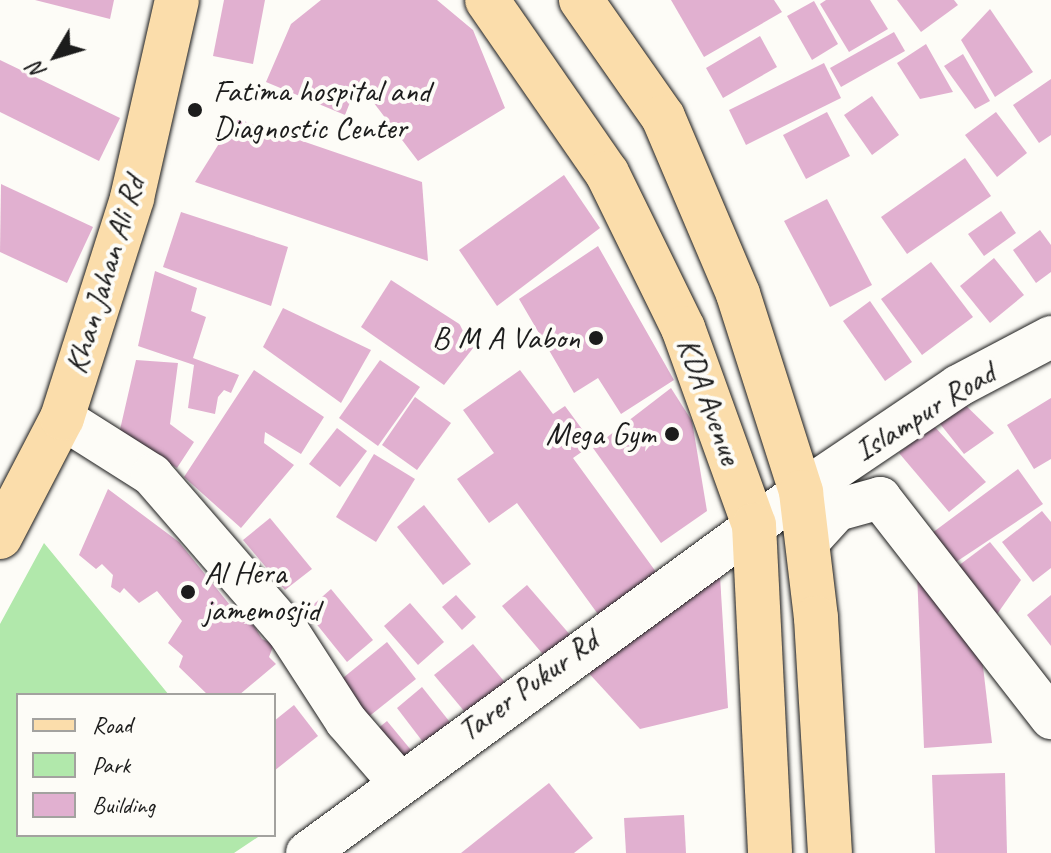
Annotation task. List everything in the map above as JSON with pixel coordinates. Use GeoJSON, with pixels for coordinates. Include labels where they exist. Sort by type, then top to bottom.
{"type":"FeatureCollection","features":[{"type":"Feature","properties":{"kind":"main road","name":"Khan Jahan Ali Rd"},"geometry":{"type":"LineString","coordinates":[[0,537],[62,418],[132,198],[177,0]]}},
{"type":"Feature","properties":{"kind":"main road","name":"KDA Avenue"},"geometry":{"type":"LineString","coordinates":[[487,0],[607,173],[683,328],[754,525],[770,853]]}},
{"type":"Feature","properties":{"kind":"main road","name":"KDA Avenue"},"geometry":{"type":"LineString","coordinates":[[581,0],[663,117],[738,294],[801,492],[808,542],[830,853]]}},
{"type":"Feature","properties":{"kind":"street","name":"Islampur Road"},"geometry":{"type":"LineString","coordinates":[[754,525],[958,386],[1051,337]]}},
{"type":"Feature","properties":{"kind":"street"},"geometry":{"type":"LineString","coordinates":[[62,418],[152,475],[289,633],[346,721],[398,781]]}},
{"type":"Feature","properties":{"kind":"street"},"geometry":{"type":"LineString","coordinates":[[808,542],[837,510],[880,498],[1051,718]]}},
{"type":"Feature","properties":{"kind":"street","name":"Tarer Pukur Rd"},"geometry":{"type":"LineString","coordinates":[[307,853],[398,781],[754,525]]}},
{"type":"Feature","properties":{"kind":"green space"},"geometry":{"type":"Polygon","coordinates":[[[44,543],[167,693],[16,693],[16,837],[258,837],[234,853],[0,853],[0,624],[44,543]]]}},
{"type":"Feature","properties":{"kind":"building"},"geometry":{"type":"Polygon","coordinates":[[[35,0],[114,0],[110,19],[35,0]]]}},
{"type":"Feature","properties":{"kind":"building"},"geometry":{"type":"Polygon","coordinates":[[[224,0],[265,0],[253,64],[213,56],[224,0]]]}},
{"type":"Feature","properties":{"kind":"building"},"geometry":{"type":"Polygon","coordinates":[[[321,0],[437,0],[473,30],[505,108],[418,161],[358,82],[345,115],[266,82],[291,24],[321,0]]]}},
{"type":"Feature","properties":{"kind":"building"},"geometry":{"type":"Polygon","coordinates":[[[671,0],[774,0],[782,12],[704,57],[671,0]]]}},
{"type":"Feature","properties":{"kind":"building"},"geometry":{"type":"Polygon","coordinates":[[[826,0],[870,0],[888,29],[849,52],[820,4],[826,0]]]}},
{"type":"Feature","properties":{"kind":"building"},"geometry":{"type":"Polygon","coordinates":[[[897,0],[954,0],[958,5],[921,32],[897,0]]]}},
{"type":"Feature","properties":{"kind":"building"},"geometry":{"type":"Polygon","coordinates":[[[814,1],[838,44],[812,60],[787,16],[814,1]]]}},
{"type":"Feature","properties":{"kind":"building"},"geometry":{"type":"Polygon","coordinates":[[[990,9],[1033,72],[995,97],[961,40],[990,9]]]}},
{"type":"Feature","properties":{"kind":"building"},"geometry":{"type":"Polygon","coordinates":[[[894,32],[905,51],[841,87],[830,68],[894,32]]]}},
{"type":"Feature","properties":{"kind":"building"},"geometry":{"type":"Polygon","coordinates":[[[760,36],[777,67],[723,98],[706,68],[760,36]]]}},
{"type":"Feature","properties":{"kind":"building"},"geometry":{"type":"Polygon","coordinates":[[[926,44],[953,92],[920,99],[897,63],[926,44]]]}},
{"type":"Feature","properties":{"kind":"building"},"geometry":{"type":"Polygon","coordinates":[[[963,54],[990,101],[975,109],[944,66],[963,54]]]}},
{"type":"Feature","properties":{"kind":"building"},"geometry":{"type":"Polygon","coordinates":[[[0,60],[120,118],[99,161],[0,112],[0,60]]]}},
{"type":"Feature","properties":{"kind":"building"},"geometry":{"type":"Polygon","coordinates":[[[824,63],[841,98],[746,145],[729,110],[824,63]]]}},
{"type":"Feature","properties":{"kind":"building"},"geometry":{"type":"Polygon","coordinates":[[[1051,79],[1051,135],[1039,143],[1013,105],[1051,79]]]}},
{"type":"Feature","properties":{"kind":"building"},"geometry":{"type":"Polygon","coordinates":[[[872,96],[899,135],[872,155],[844,115],[872,96]]]}},
{"type":"Feature","properties":{"kind":"building"},"geometry":{"type":"Polygon","coordinates":[[[827,112],[850,156],[806,179],[783,135],[827,112]]]}},
{"type":"Feature","properties":{"kind":"building"},"geometry":{"type":"Polygon","coordinates":[[[996,112],[1027,153],[997,177],[965,135],[996,112]]]}},
{"type":"Feature","properties":{"kind":"building"},"geometry":{"type":"Polygon","coordinates":[[[235,118],[422,182],[428,261],[195,182],[235,118]]]}},
{"type":"Feature","properties":{"kind":"building"},"geometry":{"type":"Polygon","coordinates":[[[965,158],[991,196],[907,254],[881,217],[965,158]]]}},
{"type":"Feature","properties":{"kind":"building"},"geometry":{"type":"Polygon","coordinates":[[[564,175],[600,228],[497,306],[459,250],[564,175]]]}},
{"type":"Feature","properties":{"kind":"building"},"geometry":{"type":"Polygon","coordinates":[[[1,184],[93,227],[67,283],[0,252],[1,184]]]}},
{"type":"Feature","properties":{"kind":"building"},"geometry":{"type":"Polygon","coordinates":[[[827,199],[872,285],[830,307],[784,221],[827,199]]]}},
{"type":"Feature","properties":{"kind":"building"},"geometry":{"type":"Polygon","coordinates":[[[1001,211],[1016,233],[984,256],[968,234],[1001,211]]]}},
{"type":"Feature","properties":{"kind":"building"},"geometry":{"type":"Polygon","coordinates":[[[181,212],[288,247],[271,306],[163,267],[181,212]]]}},
{"type":"Feature","properties":{"kind":"building"},"geometry":{"type":"Polygon","coordinates":[[[1040,230],[1051,245],[1051,272],[1036,283],[1013,250],[1040,230]]]}},
{"type":"Feature","properties":{"kind":"building","name":"B M A Vabon"},"geometry":{"type":"Polygon","coordinates":[[[598,246],[674,380],[621,414],[598,378],[574,393],[519,299],[598,246]]]}},
{"type":"Feature","properties":{"kind":"building"},"geometry":{"type":"Polygon","coordinates":[[[994,258],[1024,295],[990,323],[960,286],[994,258]]]}},
{"type":"Feature","properties":{"kind":"building"},"geometry":{"type":"Polygon","coordinates":[[[931,262],[973,317],[922,355],[881,299],[931,262]]]}},
{"type":"Feature","properties":{"kind":"building"},"geometry":{"type":"Polygon","coordinates":[[[155,271],[197,288],[191,311],[206,317],[193,358],[239,375],[231,393],[224,390],[218,397],[215,414],[188,408],[194,365],[138,346],[155,271]]]}},
{"type":"Feature","properties":{"kind":"building"},"geometry":{"type":"Polygon","coordinates":[[[391,280],[481,338],[444,385],[361,327],[391,280]]]}},
{"type":"Feature","properties":{"kind":"building"},"geometry":{"type":"Polygon","coordinates":[[[870,301],[912,362],[885,381],[843,321],[870,301]]]}},
{"type":"Feature","properties":{"kind":"building"},"geometry":{"type":"Polygon","coordinates":[[[283,308],[371,350],[341,403],[263,347],[283,308]]]}},
{"type":"Feature","properties":{"kind":"building"},"geometry":{"type":"Polygon","coordinates":[[[136,360],[178,363],[170,424],[194,442],[177,468],[119,434],[136,360]]]}},
{"type":"Feature","properties":{"kind":"building"},"geometry":{"type":"Polygon","coordinates":[[[380,360],[420,387],[378,446],[339,418],[380,360]]]}},
{"type":"Feature","properties":{"kind":"building"},"geometry":{"type":"Polygon","coordinates":[[[254,370],[324,417],[301,454],[265,432],[264,443],[294,465],[241,528],[184,477],[254,370]]]}},
{"type":"Feature","properties":{"kind":"building"},"geometry":{"type":"Polygon","coordinates":[[[520,370],[553,414],[565,406],[593,444],[573,458],[659,576],[600,617],[517,503],[489,523],[457,479],[494,453],[463,410],[520,370]]]}},
{"type":"Feature","properties":{"kind":"building"},"geometry":{"type":"Polygon","coordinates":[[[671,388],[692,421],[707,511],[661,543],[593,448],[671,388]]]}},
{"type":"Feature","properties":{"kind":"building"},"geometry":{"type":"Polygon","coordinates":[[[952,392],[994,433],[964,454],[930,411],[952,392]]]}},
{"type":"Feature","properties":{"kind":"building"},"geometry":{"type":"Polygon","coordinates":[[[415,397],[451,423],[417,470],[382,445],[415,397]]]}},
{"type":"Feature","properties":{"kind":"building"},"geometry":{"type":"Polygon","coordinates":[[[1051,398],[1051,459],[1034,469],[1007,425],[1051,398]]]}},
{"type":"Feature","properties":{"kind":"building"},"geometry":{"type":"Polygon","coordinates":[[[933,425],[986,482],[949,512],[899,453],[933,425]]]}},
{"type":"Feature","properties":{"kind":"building"},"geometry":{"type":"Polygon","coordinates":[[[337,428],[367,451],[340,487],[309,464],[337,428]]]}},
{"type":"Feature","properties":{"kind":"building"},"geometry":{"type":"Polygon","coordinates":[[[374,454],[415,479],[376,542],[336,517],[374,454]]]}},
{"type":"Feature","properties":{"kind":"building"},"geometry":{"type":"Polygon","coordinates":[[[1018,469],[1043,504],[956,562],[932,533],[1018,469]]]}},
{"type":"Feature","properties":{"kind":"building","name":"Al Hera jamemosjid"},"geometry":{"type":"Polygon","coordinates":[[[108,489],[179,542],[238,615],[248,616],[262,639],[274,644],[269,657],[276,664],[241,693],[206,693],[179,667],[183,656],[168,643],[182,621],[157,591],[139,603],[124,588],[120,593],[111,587],[113,575],[102,564],[96,569],[79,555],[108,489]]]}},
{"type":"Feature","properties":{"kind":"building"},"geometry":{"type":"Polygon","coordinates":[[[424,505],[471,564],[443,585],[397,527],[424,505]]]}},
{"type":"Feature","properties":{"kind":"building"},"geometry":{"type":"Polygon","coordinates":[[[1042,511],[1051,522],[1051,568],[1033,582],[1002,542],[1042,511]]]}},
{"type":"Feature","properties":{"kind":"building"},"geometry":{"type":"Polygon","coordinates":[[[270,518],[312,569],[285,590],[243,540],[270,518]]]}},
{"type":"Feature","properties":{"kind":"building"},"geometry":{"type":"Polygon","coordinates":[[[990,542],[1021,580],[993,620],[958,566],[990,542]]]}},
{"type":"Feature","properties":{"kind":"building"},"geometry":{"type":"Polygon","coordinates":[[[917,572],[980,641],[992,743],[924,748],[917,572]]]}},
{"type":"Feature","properties":{"kind":"building"},"geometry":{"type":"Polygon","coordinates":[[[720,576],[728,708],[640,729],[585,669],[720,576]]]}},
{"type":"Feature","properties":{"kind":"building"},"geometry":{"type":"Polygon","coordinates":[[[527,585],[578,644],[552,665],[502,606],[527,585]]]}},
{"type":"Feature","properties":{"kind":"building"},"geometry":{"type":"Polygon","coordinates":[[[331,589],[373,640],[347,662],[306,611],[331,589]]]}},
{"type":"Feature","properties":{"kind":"building"},"geometry":{"type":"Polygon","coordinates":[[[456,595],[476,617],[462,630],[442,607],[456,595]]]}},
{"type":"Feature","properties":{"kind":"building"},"geometry":{"type":"Polygon","coordinates":[[[1051,595],[1051,646],[1027,615],[1051,595]]]}},
{"type":"Feature","properties":{"kind":"building"},"geometry":{"type":"Polygon","coordinates":[[[410,603],[444,642],[418,665],[384,626],[410,603]]]}},
{"type":"Feature","properties":{"kind":"building"},"geometry":{"type":"Polygon","coordinates":[[[387,642],[416,679],[367,718],[338,682],[387,642]]]}},
{"type":"Feature","properties":{"kind":"building"},"geometry":{"type":"Polygon","coordinates":[[[473,644],[508,686],[469,717],[434,675],[473,644]]]}},
{"type":"Feature","properties":{"kind":"building"},"geometry":{"type":"Polygon","coordinates":[[[422,687],[453,726],[426,746],[397,708],[422,687]]]}},
{"type":"Feature","properties":{"kind":"building"},"geometry":{"type":"Polygon","coordinates":[[[294,705],[318,736],[276,769],[276,719],[294,705]]]}},
{"type":"Feature","properties":{"kind":"building"},"geometry":{"type":"Polygon","coordinates":[[[387,721],[411,750],[395,763],[371,734],[387,721]]]}},
{"type":"Feature","properties":{"kind":"building"},"geometry":{"type":"Polygon","coordinates":[[[1005,773],[1007,853],[935,853],[932,775],[1005,773]]]}},
{"type":"Feature","properties":{"kind":"building"},"geometry":{"type":"Polygon","coordinates":[[[549,783],[593,838],[574,853],[461,853],[549,783]]]}},
{"type":"Feature","properties":{"kind":"building"},"geometry":{"type":"Polygon","coordinates":[[[684,815],[686,853],[626,853],[624,818],[684,815]]]}},
{"type":"Feature","properties":{"kind":"place","name":"Fatima hospital and Diagnostic Center"},"geometry":{"type":"Point","coordinates":[195,110]}},
{"type":"Feature","properties":{"kind":"place","name":"B M A Vabon"},"geometry":{"type":"Point","coordinates":[596,338]}},
{"type":"Feature","properties":{"kind":"place","name":"Mega Gym"},"geometry":{"type":"Point","coordinates":[672,434]}},
{"type":"Feature","properties":{"kind":"place","name":"Al Hera jamemosjid"},"geometry":{"type":"Point","coordinates":[188,592]}}]}
